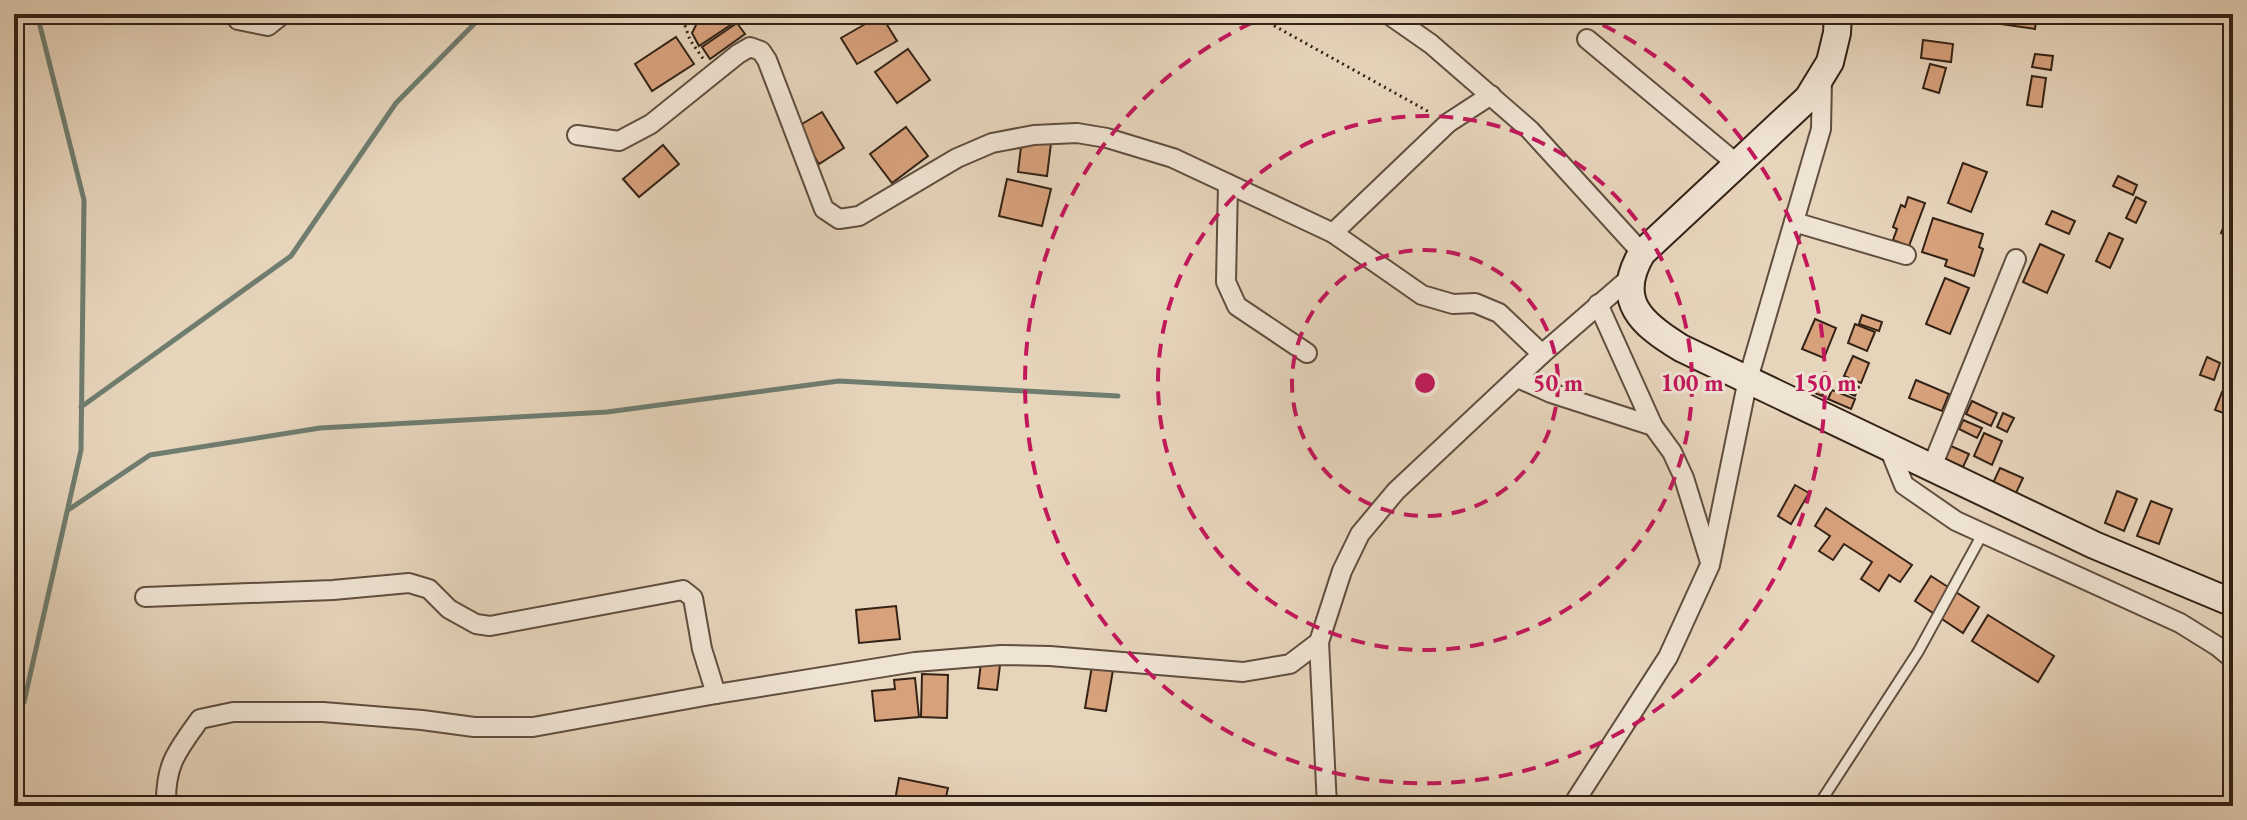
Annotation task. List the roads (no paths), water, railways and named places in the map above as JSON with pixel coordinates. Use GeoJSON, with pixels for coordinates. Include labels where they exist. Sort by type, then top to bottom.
{"type":"FeatureCollection","features":[{"type":"Feature","properties":{"kind":"street"},"geometry":{"type":"LineString","coordinates":[[234,14],[238,20],[268,26],[283,14]]}},
{"type":"Feature","properties":{"kind":"street"},"geometry":{"type":"LineString","coordinates":[[1388,14],[1431,44],[1530,130],[1637,265]]}},
{"type":"Feature","properties":{"kind":"street"},"geometry":{"type":"LineString","coordinates":[[1327,806],[1319,642],[1342,571],[1360,534],[1396,491],[1598,304],[1737,164],[1808,98],[1830,62],[1838,14]]}},
{"type":"Feature","properties":{"kind":"street"},"geometry":{"type":"LineString","coordinates":[[1587,39],[1737,164]]}},
{"type":"Feature","properties":{"kind":"street"},"geometry":{"type":"LineString","coordinates":[[577,135],[619,141],[651,124],[750,47],[761,51],[767,60],[824,209],[839,219],[859,216],[957,158],[992,143],[1034,135],[1077,133],[1107,138],[1173,158],[1333,233],[1422,295],[1453,304],[1475,303],[1499,313],[1542,354]]}},
{"type":"Feature","properties":{"kind":"street"},"geometry":{"type":"LineString","coordinates":[[1572,806],[1668,657],[1710,565],[1748,379],[1821,129],[1822,79]]}},
{"type":"Feature","properties":{"kind":"street"},"geometry":{"type":"LineString","coordinates":[[1333,233],[1448,123],[1491,95]]}},
{"type":"Feature","properties":{"kind":"street"},"geometry":{"type":"LineString","coordinates":[[1228,184],[1226,282],[1237,306],[1307,353]]}},
{"type":"Feature","properties":{"kind":"street"},"geometry":{"type":"LineString","coordinates":[[1794,222],[1906,255]]}},
{"type":"Feature","properties":{"kind":"street"},"geometry":{"type":"LineString","coordinates":[[1931,469],[2016,259]]}},
{"type":"Feature","properties":{"kind":"street"},"geometry":{"type":"LineString","coordinates":[[1637,265],[1631,291],[1635,310],[1644,323],[1681,348],[2094,545],[2233,603]]}},
{"type":"Feature","properties":{"kind":"street"},"geometry":{"type":"LineString","coordinates":[[1598,304],[1653,426],[1672,452],[1684,478],[1710,565]]}},
{"type":"Feature","properties":{"kind":"street"},"geometry":{"type":"LineString","coordinates":[[1518,378],[1551,393],[1653,426]]}},
{"type":"Feature","properties":{"kind":"street"},"geometry":{"type":"LineString","coordinates":[[1889,448],[1904,485],[1956,521],[2180,623],[2233,659]]}},
{"type":"Feature","properties":{"kind":"street"},"geometry":{"type":"LineString","coordinates":[[145,597],[333,590],[409,583],[429,589],[449,609],[476,624],[490,626],[683,590],[693,598],[702,649],[716,694]]}},
{"type":"Feature","properties":{"kind":"street"},"geometry":{"type":"LineString","coordinates":[[166,806],[165,785],[173,756],[200,719],[233,712],[323,712],[474,727],[533,727],[915,662],[1001,655],[1050,656],[1243,672],[1290,664],[1319,642]]}},
{"type":"Feature","properties":{"kind":"lane"},"geometry":{"type":"LineString","coordinates":[[1818,806],[1918,652],[1983,533]]}},
{"type":"Feature","properties":{"kind":"waterway"},"geometry":{"type":"LineString","coordinates":[[14,713],[24,702],[81,450],[84,200],[37,14]]}},
{"type":"Feature","properties":{"kind":"waterway"},"geometry":{"type":"LineString","coordinates":[[81,407],[291,256],[396,103],[484,14]]}},
{"type":"Feature","properties":{"kind":"waterway"},"geometry":{"type":"LineString","coordinates":[[68,510],[150,455],[320,428],[607,412],[839,381],[1118,396]]}}]}
